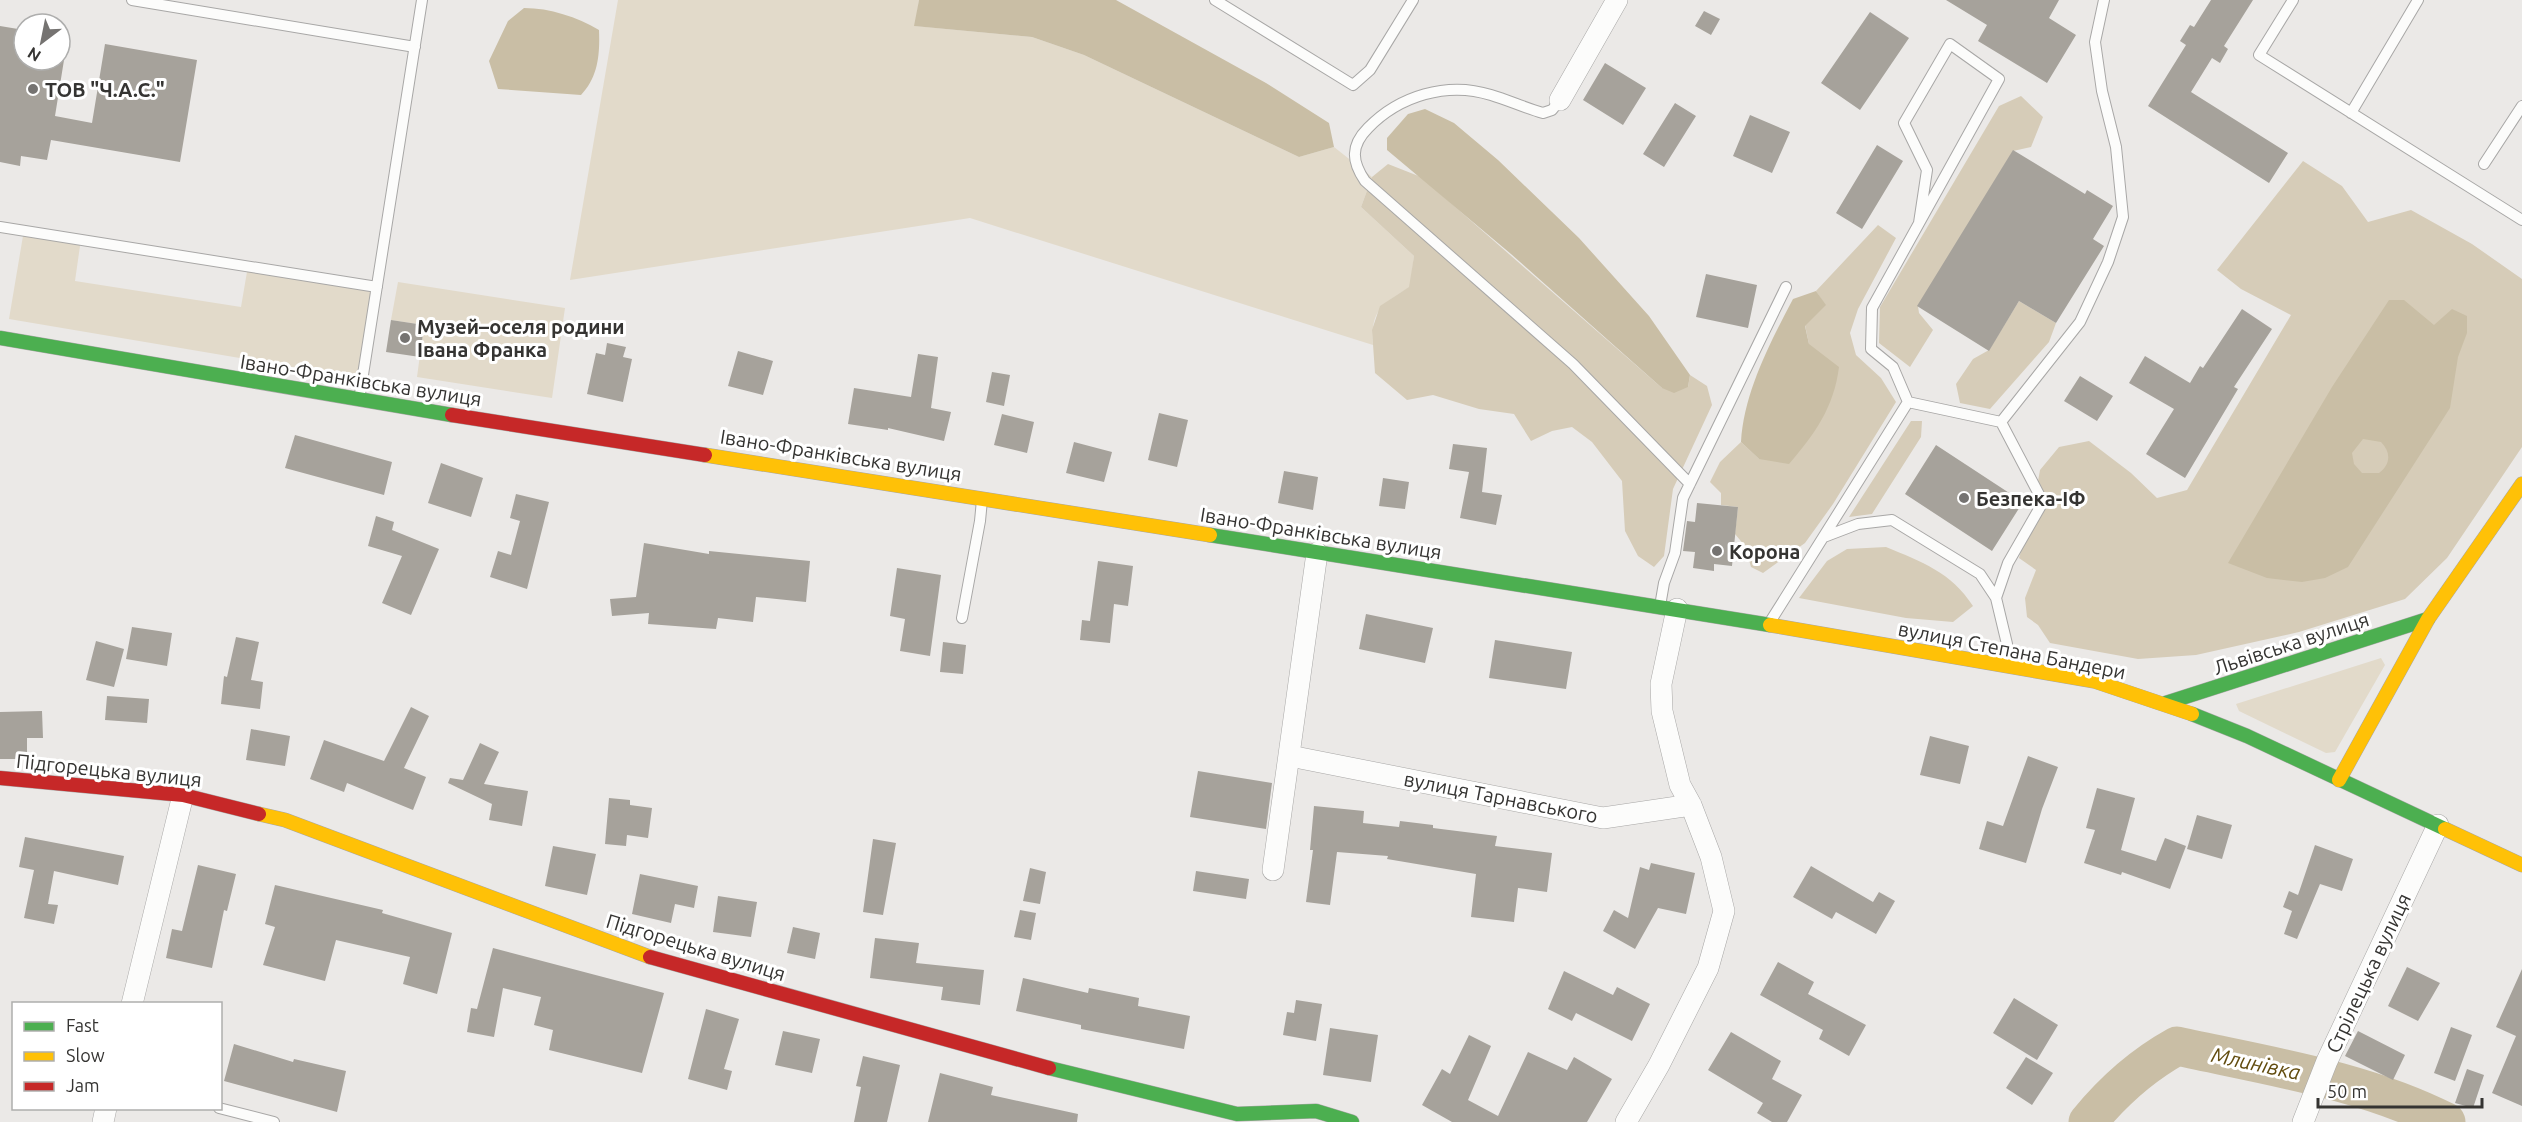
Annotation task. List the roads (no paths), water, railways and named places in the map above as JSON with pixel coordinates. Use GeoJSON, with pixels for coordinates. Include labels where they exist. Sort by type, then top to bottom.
{"type":"FeatureCollection","features":[{"type":"Feature","properties":{"kind":"main road","name":"Івано-Франківська вулиця"},"geometry":{"type":"LineString","coordinates":[[0,338],[359,400],[982,497],[1317,553],[1669,608]]}},
{"type":"Feature","properties":{"kind":"main road"},"geometry":{"type":"LineString","coordinates":[[2339,780],[2428,619],[2522,484]]}},
{"type":"Feature","properties":{"kind":"main road","name":"вулиця Степана Бандери"},"geometry":{"type":"LineString","coordinates":[[1669,608],[2094,681],[2166,703],[2247,736],[2522,866]]}},
{"type":"Feature","properties":{"kind":"main road","name":"Львівська вулиця"},"geometry":{"type":"LineString","coordinates":[[2166,703],[2428,619]]}},
{"type":"Feature","properties":{"kind":"main road","name":"Підгорецька вулиця"},"geometry":{"type":"LineString","coordinates":[[0,778],[183,795],[285,820],[661,961],[1237,1118],[1316,1111],[1352,1122]]}},
{"type":"Feature","properties":{"kind":"street"},"geometry":{"type":"LineString","coordinates":[[1560,100],[1617,0]]}},
{"type":"Feature","properties":{"kind":"street"},"geometry":{"type":"LineString","coordinates":[[1273,870],[1317,553]]}},
{"type":"Feature","properties":{"kind":"street"},"geometry":{"type":"LineString","coordinates":[[1626,1122],[1659,1065],[1708,968],[1724,911],[1711,857],[1691,805],[1680,785],[1662,711],[1661,684],[1669,608]]}},
{"type":"Feature","properties":{"kind":"street","name":"вулиця Тарнавського"},"geometry":{"type":"LineString","coordinates":[[1290,756],[1603,818],[1691,805]]}},
{"type":"Feature","properties":{"kind":"street"},"geometry":{"type":"LineString","coordinates":[[132,1002],[183,795]]}},
{"type":"Feature","properties":{"kind":"street","name":"Стрілецька вулиця"},"geometry":{"type":"LineString","coordinates":[[2302,1122],[2327,1061],[2438,825]]}},
{"type":"Feature","properties":{"kind":"lane"},"geometry":{"type":"LineString","coordinates":[[132,0],[415,47]]}},
{"type":"Feature","properties":{"kind":"lane"},"geometry":{"type":"LineString","coordinates":[[359,400],[422,0]]}},
{"type":"Feature","properties":{"kind":"lane"},"geometry":{"type":"LineString","coordinates":[[1215,0],[1353,85],[1370,70],[1413,0]]}},
{"type":"Feature","properties":{"kind":"lane"},"geometry":{"type":"LineString","coordinates":[[2001,422],[2080,322],[2108,262],[2123,217],[2116,147],[2102,91],[2095,42],[2104,0]]}},
{"type":"Feature","properties":{"kind":"lane"},"geometry":{"type":"LineString","coordinates":[[2293,0],[2259,55],[2522,220]]}},
{"type":"Feature","properties":{"kind":"lane"},"geometry":{"type":"LineString","coordinates":[[2351,113],[2418,0]]}},
{"type":"Feature","properties":{"kind":"lane"},"geometry":{"type":"LineString","coordinates":[[1908,402],[1893,367],[1871,349],[1872,308],[1999,79],[1950,44],[1904,123],[1927,170],[1919,223]]}},
{"type":"Feature","properties":{"kind":"lane"},"geometry":{"type":"LineString","coordinates":[[1560,100],[1552,110],[1543,113],[1488,94],[1459,90],[1432,92],[1402,101],[1380,115],[1364,132],[1355,151],[1355,166],[1365,181],[1573,364],[1690,484]]}},
{"type":"Feature","properties":{"kind":"lane"},"geometry":{"type":"LineString","coordinates":[[2484,164],[2522,106]]}},
{"type":"Feature","properties":{"kind":"lane"},"geometry":{"type":"LineString","coordinates":[[0,226],[377,287]]}},
{"type":"Feature","properties":{"kind":"lane"},"geometry":{"type":"LineString","coordinates":[[1669,608],[1664,583],[1675,553],[1683,498],[1786,287]]}},
{"type":"Feature","properties":{"kind":"lane"},"geometry":{"type":"LineString","coordinates":[[1908,402],[2001,422]]}},
{"type":"Feature","properties":{"kind":"lane"},"geometry":{"type":"LineString","coordinates":[[1768,625],[1908,402]]}},
{"type":"Feature","properties":{"kind":"lane"},"geometry":{"type":"LineString","coordinates":[[1996,598],[2008,562],[2043,502],[2001,422]]}},
{"type":"Feature","properties":{"kind":"lane"},"geometry":{"type":"LineString","coordinates":[[962,618],[980,521],[982,497]]}},
{"type":"Feature","properties":{"kind":"lane"},"geometry":{"type":"LineString","coordinates":[[1824,537],[1858,524],[1892,520],[1980,574],[1996,598],[2007,644],[2004,665]]}},
{"type":"Feature","properties":{"kind":"lane"},"geometry":{"type":"LineString","coordinates":[[222,1109],[274,1122]]}},
{"type":"Feature","properties":{"kind":"waterway","name":"Млинівка"},"geometry":{"type":"LineString","coordinates":[[2088,1122],[2129,1080],[2177,1046],[2348,1085],[2414,1107],[2446,1122]]}},
{"type":"Feature","properties":{"kind":"place","name":"ТОВ \"Ч.А.С.\""},"geometry":{"type":"Point","coordinates":[33,89]}},
{"type":"Feature","properties":{"kind":"place","name":"Музей–оселя родини Івана Франка"},"geometry":{"type":"Point","coordinates":[405,338]}},
{"type":"Feature","properties":{"kind":"place","name":"Безпека-ІФ"},"geometry":{"type":"Point","coordinates":[1964,498]}},
{"type":"Feature","properties":{"kind":"place","name":"Корона"},"geometry":{"type":"Point","coordinates":[1717,551]}}]}
